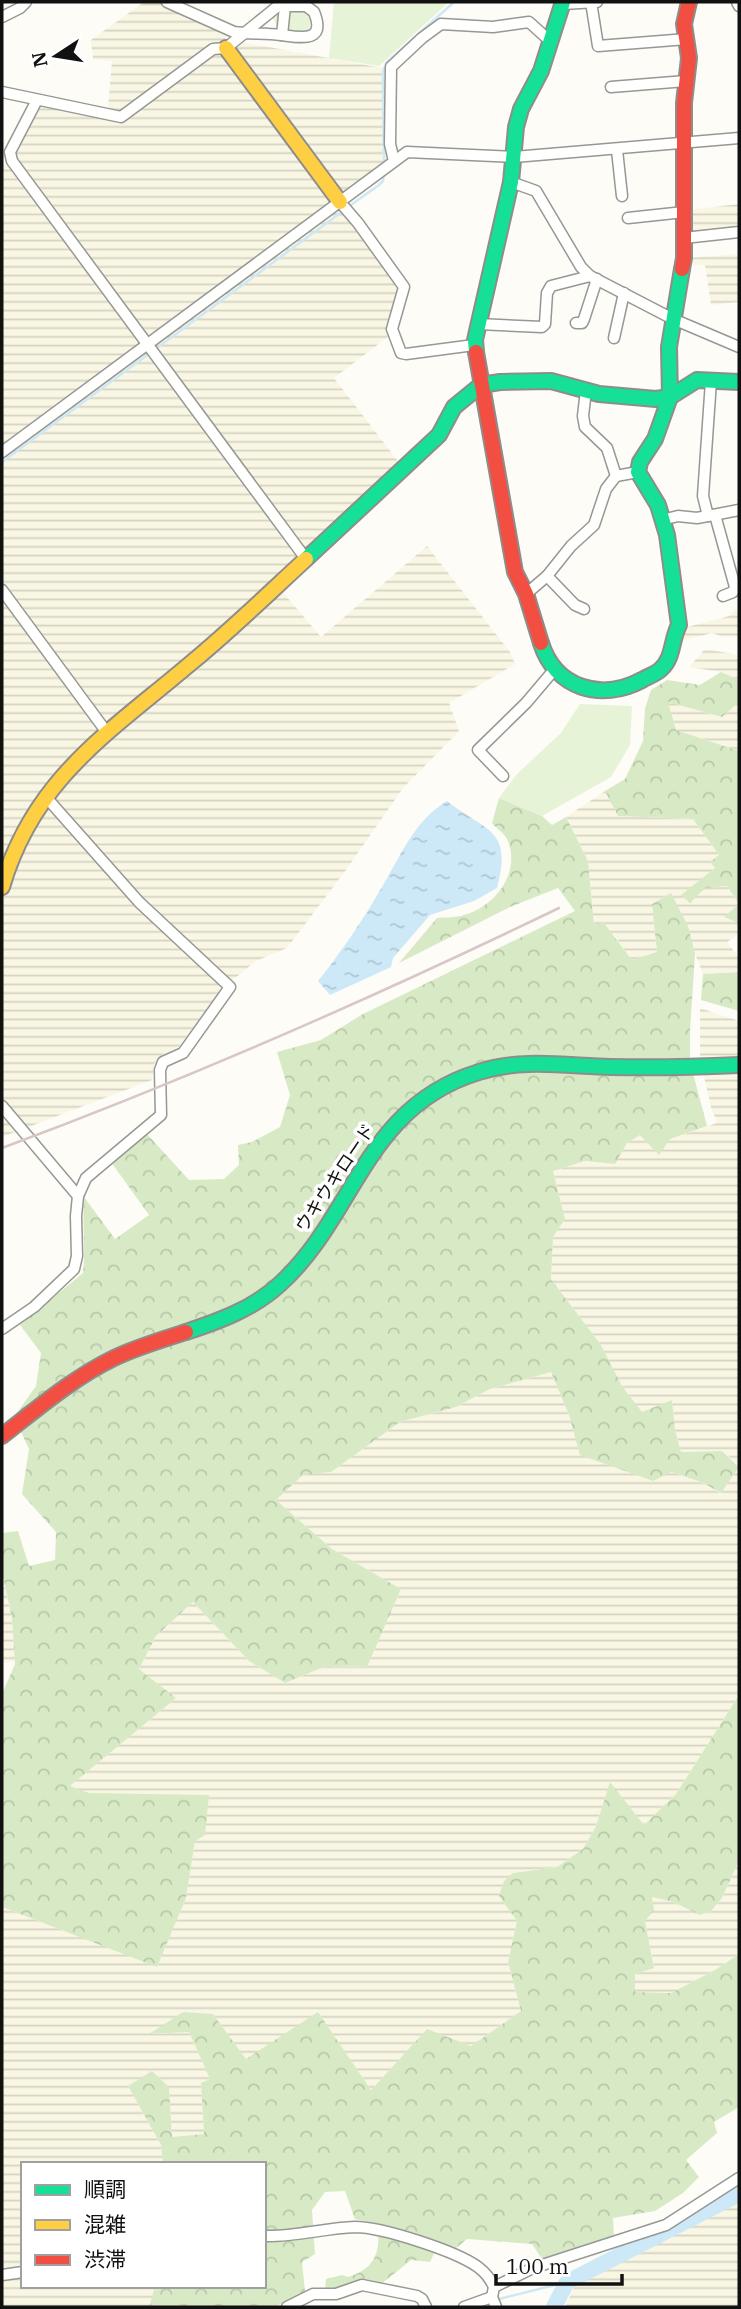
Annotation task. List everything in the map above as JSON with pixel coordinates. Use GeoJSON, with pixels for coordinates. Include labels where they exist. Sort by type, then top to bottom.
{"type":"FeatureCollection","features":[{"type":"Feature","properties":{"kind":"street"},"geometry":{"type":"LineString","coordinates":[[2,17],[26,2]]}},
{"type":"Feature","properties":{"kind":"street"},"geometry":{"type":"LineString","coordinates":[[2,92],[121,117],[213,50],[226,48],[245,33],[267,16],[278,6],[306,6],[314,12],[317,27],[314,34],[307,38],[282,35],[245,33],[234,32],[167,2]]}},
{"type":"Feature","properties":{"kind":"street"},"geometry":{"type":"LineString","coordinates":[[591,2],[598,46],[687,39]]}},
{"type":"Feature","properties":{"kind":"street"},"geometry":{"type":"LineString","coordinates":[[597,2],[563,3],[541,71],[521,109],[516,127],[511,182],[474,345],[515,572],[526,594],[538,640],[554,670],[579,687],[612,691],[645,679],[666,664],[673,650],[674,634],[679,625],[670,549],[658,505],[638,472],[640,462],[655,439],[670,397],[668,354],[683,266],[685,81],[689,58],[684,24],[689,2]]}},
{"type":"Feature","properties":{"kind":"street"},"geometry":{"type":"LineString","coordinates":[[282,35],[285,6]]}},
{"type":"Feature","properties":{"kind":"street"},"geometry":{"type":"LineString","coordinates":[[267,16],[282,35]]}},
{"type":"Feature","properties":{"kind":"street"},"geometry":{"type":"LineString","coordinates":[[387,167],[391,67],[436,26],[446,24],[493,27],[529,22],[550,41]]}},
{"type":"Feature","properties":{"kind":"street"},"geometry":{"type":"LineString","coordinates":[[226,48],[404,287],[392,330],[401,353],[474,345]]}},
{"type":"Feature","properties":{"kind":"street"},"geometry":{"type":"LineString","coordinates":[[611,87],[685,81]]}},
{"type":"Feature","properties":{"kind":"street"},"geometry":{"type":"LineString","coordinates":[[37,100],[10,152],[12,161],[306,559]]}},
{"type":"Feature","properties":{"kind":"street"},"geometry":{"type":"LineString","coordinates":[[2,452],[153,349],[344,207],[387,167],[411,152],[514,157],[739,138]]}},
{"type":"Feature","properties":{"kind":"street"},"geometry":{"type":"LineString","coordinates":[[617,150],[622,196]]}},
{"type":"Feature","properties":{"kind":"street"},"geometry":{"type":"LineString","coordinates":[[511,182],[536,191],[581,267],[593,278],[673,319],[739,347]]}},
{"type":"Feature","properties":{"kind":"street"},"geometry":{"type":"LineString","coordinates":[[628,218],[684,212]]}},
{"type":"Feature","properties":{"kind":"street"},"geometry":{"type":"LineString","coordinates":[[684,239],[739,232]]}},
{"type":"Feature","properties":{"kind":"street"},"geometry":{"type":"LineString","coordinates":[[576,323],[582,323],[584,319],[593,278]]}},
{"type":"Feature","properties":{"kind":"street"},"geometry":{"type":"LineString","coordinates":[[478,324],[542,327],[545,324],[547,293],[551,286],[593,278]]}},
{"type":"Feature","properties":{"kind":"street"},"geometry":{"type":"LineString","coordinates":[[614,338],[624,293]]}},
{"type":"Feature","properties":{"kind":"street"},"geometry":{"type":"LineString","coordinates":[[2,887],[8,862],[45,796],[58,780],[210,647],[439,435],[454,407],[481,385],[537,379],[636,398],[670,397],[691,382],[739,382]]}},
{"type":"Feature","properties":{"kind":"street"},"geometry":{"type":"LineString","coordinates":[[712,381],[703,496],[735,587],[733,592],[723,596]]}},
{"type":"Feature","properties":{"kind":"street"},"geometry":{"type":"LineString","coordinates":[[586,390],[583,416],[585,426],[607,447],[616,476]]}},
{"type":"Feature","properties":{"kind":"street"},"geometry":{"type":"LineString","coordinates":[[526,594],[547,576],[571,546],[594,525],[606,489],[616,476],[638,472]]}},
{"type":"Feature","properties":{"kind":"street"},"geometry":{"type":"LineString","coordinates":[[662,520],[678,516],[697,518],[739,510]]}},
{"type":"Feature","properties":{"kind":"street"},"geometry":{"type":"LineString","coordinates":[[547,576],[575,605],[584,609]]}},
{"type":"Feature","properties":{"kind":"street"},"geometry":{"type":"LineString","coordinates":[[2,590],[108,734]]}},
{"type":"Feature","properties":{"kind":"street"},"geometry":{"type":"LineString","coordinates":[[503,776],[478,750],[526,703],[554,670]]}},
{"type":"Feature","properties":{"kind":"street"},"geometry":{"type":"LineString","coordinates":[[2,1329],[34,1307],[74,1269],[77,1256],[78,1196],[86,1178],[161,1115],[160,1070],[163,1062],[183,1053],[230,987],[139,902],[45,796]]}},
{"type":"Feature","properties":{"kind":"street","name":"ウキウキロード"},"geometry":{"type":"LineString","coordinates":[[2,1436],[98,1366],[130,1351],[229,1317],[280,1284],[299,1264],[373,1151],[396,1122],[420,1102],[453,1082],[488,1070],[522,1064],[645,1068],[739,1065]]}},
{"type":"Feature","properties":{"kind":"street"},"geometry":{"type":"LineString","coordinates":[[2,1106],[78,1196]]}},
{"type":"Feature","properties":{"kind":"street"},"geometry":{"type":"LineString","coordinates":[[464,2307],[494,2299],[533,2268],[666,2225],[739,2178]]}},
{"type":"Feature","properties":{"kind":"street"},"geometry":{"type":"LineString","coordinates":[[266,2236],[359,2227],[391,2234],[463,2258],[489,2276],[494,2299]]}},
{"type":"Feature","properties":{"kind":"street"},"geometry":{"type":"LineString","coordinates":[[2,2275],[21,2272]]}},
{"type":"Feature","properties":{"kind":"street"},"geometry":{"type":"LineString","coordinates":[[287,2307],[313,2294],[336,2294],[366,2285],[417,2296],[426,2307]]}},
{"type":"Feature","properties":{"kind":"shaded area"},"geometry":{"type":"Polygon","coordinates":[[[144,2],[162,2],[230,32],[225,39],[388,69],[388,161],[334,201],[399,287],[389,336],[334,378],[401,465],[275,583],[321,637],[427,546],[510,652],[515,664],[449,703],[459,731],[403,788],[287,948],[256,961],[224,987],[178,1048],[163,1054],[154,1064],[152,1080],[2,1137],[2,168],[15,157],[39,106],[107,119],[112,61],[93,59],[91,40],[144,2]]]}},
{"type":"Feature","properties":{"kind":"shaded area"},"geometry":{"type":"Polygon","coordinates":[[[739,204],[739,229],[687,235],[688,210],[739,204]]]}},
{"type":"Feature","properties":{"kind":"shaded area"},"geometry":{"type":"Polygon","coordinates":[[[739,254],[739,302],[711,305],[705,265],[686,264],[686,258],[739,254]]]}},
{"type":"Feature","properties":{"kind":"shaded area"},"geometry":{"type":"Polygon","coordinates":[[[735,609],[739,611],[739,652],[737,636],[724,637],[712,633],[676,642],[680,629],[729,616],[735,609]]]}},
{"type":"Feature","properties":{"kind":"shaded area"},"geometry":{"type":"Polygon","coordinates":[[[705,649],[739,655],[739,680],[721,672],[689,667],[705,649]]]}},
{"type":"Feature","properties":{"kind":"shaded area"},"geometry":{"type":"Polygon","coordinates":[[[667,701],[721,717],[739,702],[739,751],[676,730],[667,701]]]}},
{"type":"Feature","properties":{"kind":"shaded area"},"geometry":{"type":"Polygon","coordinates":[[[605,791],[619,816],[693,819],[719,855],[716,868],[705,888],[727,886],[739,904],[725,917],[739,923],[739,934],[727,942],[739,958],[739,972],[703,974],[671,893],[652,904],[657,952],[632,961],[615,936],[594,925],[588,861],[566,817],[605,791]]]}},
{"type":"Feature","properties":{"kind":"shaded area"},"geometry":{"type":"Polygon","coordinates":[[[700,1008],[739,1021],[739,1465],[722,1451],[681,1452],[672,1401],[642,1413],[622,1386],[601,1345],[551,1279],[553,1237],[565,1219],[553,1171],[585,1161],[615,1164],[627,1143],[640,1135],[670,1139],[717,1123],[700,1059],[700,1008]]]}},
{"type":"Feature","properties":{"kind":"shaded area"},"geometry":{"type":"Polygon","coordinates":[[[551,1372],[569,1415],[581,1455],[671,1472],[701,1482],[720,1493],[739,1467],[739,1695],[676,1794],[644,1825],[610,1783],[596,1826],[583,1849],[557,1867],[513,1873],[499,1896],[517,1921],[508,1962],[521,2011],[471,2046],[427,2030],[371,2090],[318,2013],[246,2060],[213,2014],[151,2034],[189,2032],[210,2079],[201,2083],[204,2135],[172,2138],[169,2087],[128,2086],[161,2145],[163,2162],[21,2162],[21,2288],[154,2288],[149,2307],[2,2307],[2,1907],[157,1966],[186,1898],[195,1841],[69,1786],[176,1698],[139,1669],[156,1636],[193,1602],[249,1661],[285,1683],[326,1666],[367,1667],[401,1589],[332,1549],[276,1500],[303,1474],[331,1472],[400,1422],[456,1407],[490,1389],[551,1372]]]}},
{"type":"Feature","properties":{"kind":"shaded area"},"geometry":{"type":"Polygon","coordinates":[[[2,1586],[5,1588],[12,1619],[15,1661],[2,1663],[2,1586]]]}},
{"type":"Feature","properties":{"kind":"shaded area"},"geometry":{"type":"Polygon","coordinates":[[[739,1861],[739,1954],[671,1993],[635,1992],[635,1974],[654,1967],[645,1921],[652,1897],[673,1902],[700,1915],[711,1911],[722,1898],[739,1861]]]}},
{"type":"Feature","properties":{"kind":"shaded area"},"geometry":{"type":"Polygon","coordinates":[[[739,2201],[739,2307],[565,2307],[575,2285],[739,2201]]]}},
{"type":"Feature","properties":{"kind":"green space"},"geometry":{"type":"Polygon","coordinates":[[[334,2],[449,2],[379,66],[329,58],[334,2]]]}},
{"type":"Feature","properties":{"kind":"green space"},"geometry":{"type":"Polygon","coordinates":[[[283,9],[305,12],[311,19],[308,29],[295,32],[279,28],[272,17],[283,9]]]}},
{"type":"Feature","properties":{"kind":"green space"},"geometry":{"type":"Polygon","coordinates":[[[721,672],[739,680],[739,702],[722,717],[668,702],[676,730],[739,751],[739,904],[727,886],[705,888],[690,903],[681,895],[715,868],[710,862],[719,855],[693,819],[618,816],[605,791],[625,779],[643,741],[645,708],[651,690],[667,680],[700,685],[721,672]]]}},
{"type":"Feature","properties":{"kind":"green space"},"geometry":{"type":"Polygon","coordinates":[[[580,704],[632,706],[630,745],[611,777],[542,816],[499,798],[517,774],[561,733],[580,704]]]}},
{"type":"Feature","properties":{"kind":"green space"},"geometry":{"type":"Polygon","coordinates":[[[499,798],[542,816],[552,825],[566,817],[588,861],[594,925],[604,923],[632,960],[657,952],[652,904],[671,893],[688,926],[695,954],[690,1062],[707,1126],[670,1139],[659,1155],[640,1135],[627,1143],[615,1164],[585,1161],[553,1171],[565,1219],[553,1237],[551,1279],[601,1345],[622,1386],[642,1412],[672,1400],[675,1430],[681,1452],[722,1451],[739,1467],[721,1493],[701,1482],[671,1472],[653,1481],[580,1455],[569,1415],[551,1372],[490,1389],[456,1407],[400,1422],[331,1472],[303,1475],[276,1500],[332,1549],[401,1589],[367,1667],[326,1666],[285,1683],[249,1661],[193,1602],[156,1636],[139,1669],[176,1698],[70,1786],[89,1793],[209,1795],[205,1835],[195,1841],[186,1898],[157,1967],[2,1907],[2,1694],[15,1664],[12,1619],[2,1572],[2,1533],[18,1531],[29,1566],[55,1560],[56,1532],[22,1494],[29,1449],[14,1417],[36,1386],[41,1353],[20,1325],[83,1273],[84,1197],[115,1239],[149,1215],[111,1162],[147,1134],[189,1180],[224,1179],[239,1165],[238,1145],[252,1142],[280,1127],[290,1095],[277,1052],[321,1040],[363,1014],[575,911],[558,888],[510,907],[399,963],[437,918],[458,917],[475,911],[495,896],[503,886],[511,864],[511,851],[506,837],[492,823],[499,798]]]}},
{"type":"Feature","properties":{"kind":"green space"},"geometry":{"type":"Polygon","coordinates":[[[739,904],[739,923],[724,917],[739,904]]]}},
{"type":"Feature","properties":{"kind":"green space"},"geometry":{"type":"Polygon","coordinates":[[[739,972],[739,1011],[701,1000],[703,974],[739,972]]]}},
{"type":"Feature","properties":{"kind":"green space"},"geometry":{"type":"Polygon","coordinates":[[[739,1695],[739,1861],[722,1898],[711,1911],[700,1915],[673,1902],[652,1897],[654,1910],[645,1921],[654,1968],[635,1974],[635,1992],[671,1993],[739,1954],[739,2107],[714,2122],[717,2133],[686,2160],[699,2177],[683,2193],[655,2211],[613,2218],[614,2236],[542,2259],[532,2244],[467,2239],[455,2249],[438,2245],[430,2262],[411,2260],[380,2285],[325,2291],[326,2279],[342,2275],[348,2277],[370,2264],[377,2251],[378,2224],[355,2219],[345,2191],[325,2192],[312,2210],[315,2254],[302,2262],[305,2291],[275,2307],[149,2307],[154,2288],[266,2288],[266,2162],[163,2162],[161,2145],[128,2086],[152,2071],[169,2087],[172,2137],[204,2134],[201,2083],[210,2079],[189,2032],[149,2034],[183,2012],[213,2014],[246,2059],[318,2012],[371,2090],[427,2029],[471,2046],[521,2011],[508,1962],[517,1921],[499,1896],[504,1881],[513,1873],[557,1867],[583,1849],[596,1826],[610,1782],[644,1825],[676,1794],[739,1695]]]}},
{"type":"Feature","properties":{"kind":"water"},"geometry":{"type":"Polygon","coordinates":[[[447,801],[484,826],[498,842],[501,868],[497,888],[474,901],[430,915],[393,958],[391,967],[330,995],[318,981],[360,923],[417,829],[447,801]]]}},
{"type":"Feature","properties":{"kind":"waterway"},"geometry":{"type":"LineString","coordinates":[[384,165],[383,72],[386,63],[454,2]]}},
{"type":"Feature","properties":{"kind":"waterway"},"geometry":{"type":"LineString","coordinates":[[348,207],[379,185],[383,181],[384,172]]}},
{"type":"Feature","properties":{"kind":"waterway"},"geometry":{"type":"LineString","coordinates":[[2,462],[343,211]]}},
{"type":"Feature","properties":{"kind":"waterway"},"geometry":{"type":"LineString","coordinates":[[554,2307],[567,2282],[739,2194]]}},
{"type":"Feature","properties":{"kind":"waterway"},"geometry":{"type":"LineString","coordinates":[[495,2300],[567,2282]]}},
{"type":"Feature","properties":{"kind":"railway"},"geometry":{"type":"LineString","coordinates":[[2,1148],[283,1035],[559,908]]}},
{"type":"Feature","properties":{"kind":"traffic: fast"},"geometry":{"type":"LineString","coordinates":[[476,352],[475,340],[511,182],[516,127],[521,109],[541,71],[563,2]]}},
{"type":"Feature","properties":{"kind":"traffic: fast"},"geometry":{"type":"LineString","coordinates":[[541,643],[557,671],[581,687],[596,690],[626,687],[642,680],[661,669],[670,654],[679,625],[667,535],[658,505],[638,472],[640,462],[655,439],[670,397],[669,347],[682,269]]}},
{"type":"Feature","properties":{"kind":"traffic: fast"},"geometry":{"type":"LineString","coordinates":[[306,559],[439,435],[454,407],[481,385],[551,381],[599,394],[656,399],[670,397],[697,380],[739,382]]}},
{"type":"Feature","properties":{"kind":"traffic: fast"},"geometry":{"type":"LineString","coordinates":[[186,1332],[247,1307],[280,1284],[306,1257],[386,1136],[410,1110],[441,1088],[479,1072],[512,1065],[739,1065]]}},
{"type":"Feature","properties":{"kind":"traffic: slow"},"geometry":{"type":"LineString","coordinates":[[226,48],[340,202]]}},
{"type":"Feature","properties":{"kind":"traffic: slow"},"geometry":{"type":"LineString","coordinates":[[2,887],[16,849],[34,816],[78,760],[220,638],[306,559]]}},
{"type":"Feature","properties":{"kind":"traffic: jam"},"geometry":{"type":"LineString","coordinates":[[682,269],[684,103],[689,58],[684,24],[689,2]]}},
{"type":"Feature","properties":{"kind":"traffic: jam"},"geometry":{"type":"LineString","coordinates":[[476,352],[515,572],[526,594],[541,643]]}},
{"type":"Feature","properties":{"kind":"traffic: jam"},"geometry":{"type":"LineString","coordinates":[[2,1436],[56,1394],[99,1366],[131,1350],[186,1332]]}}]}
